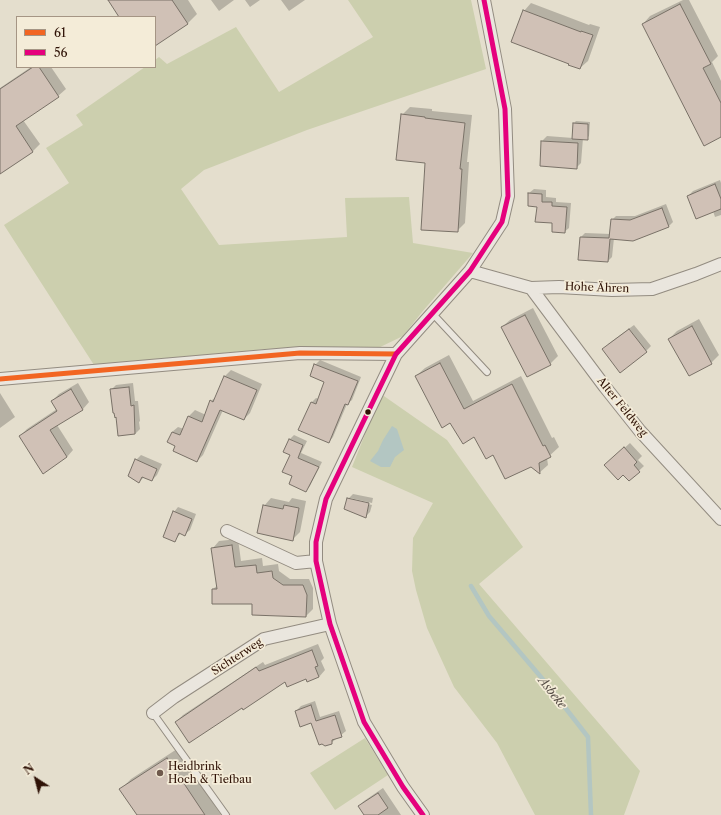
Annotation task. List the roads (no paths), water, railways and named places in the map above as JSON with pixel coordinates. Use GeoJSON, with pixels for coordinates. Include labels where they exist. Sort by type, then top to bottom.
{"type":"FeatureCollection","features":[{"type":"Feature","properties":{"kind":"street"},"geometry":{"type":"LineString","coordinates":[[423,815],[403,787],[364,722],[330,624],[316,561],[316,542],[326,499],[396,354],[470,271],[502,222],[508,196],[505,109],[484,0]]}},
{"type":"Feature","properties":{"kind":"street","name":"Hohe Ähren"},"geometry":{"type":"LineString","coordinates":[[470,271],[531,288],[559,287],[612,290],[652,289],[721,264]]}},
{"type":"Feature","properties":{"kind":"street","name":"Alter Feldweg"},"geometry":{"type":"LineString","coordinates":[[531,288],[605,387],[640,430],[721,519]]}},
{"type":"Feature","properties":{"kind":"street"},"geometry":{"type":"LineString","coordinates":[[0,379],[300,353],[396,354]]}},
{"type":"Feature","properties":{"kind":"street"},"geometry":{"type":"LineString","coordinates":[[227,531],[296,563],[316,561]]}},
{"type":"Feature","properties":{"kind":"street","name":"Sichterweg"},"geometry":{"type":"LineString","coordinates":[[153,713],[174,697],[264,639],[330,624]]}},
{"type":"Feature","properties":{"kind":"lane"},"geometry":{"type":"LineString","coordinates":[[432,313],[487,372]]}},
{"type":"Feature","properties":{"kind":"lane"},"geometry":{"type":"LineString","coordinates":[[153,713],[226,815]]}},
{"type":"Feature","properties":{"kind":"waterway","name":"Asbeke"},"geometry":{"type":"LineString","coordinates":[[471,586],[489,616],[546,683],[588,737],[591,815]]}},
{"type":"Feature","properties":{"kind":"place","name":"Heidbrink Hoch & Tiefbau"},"geometry":{"type":"Point","coordinates":[160,773]}}]}
